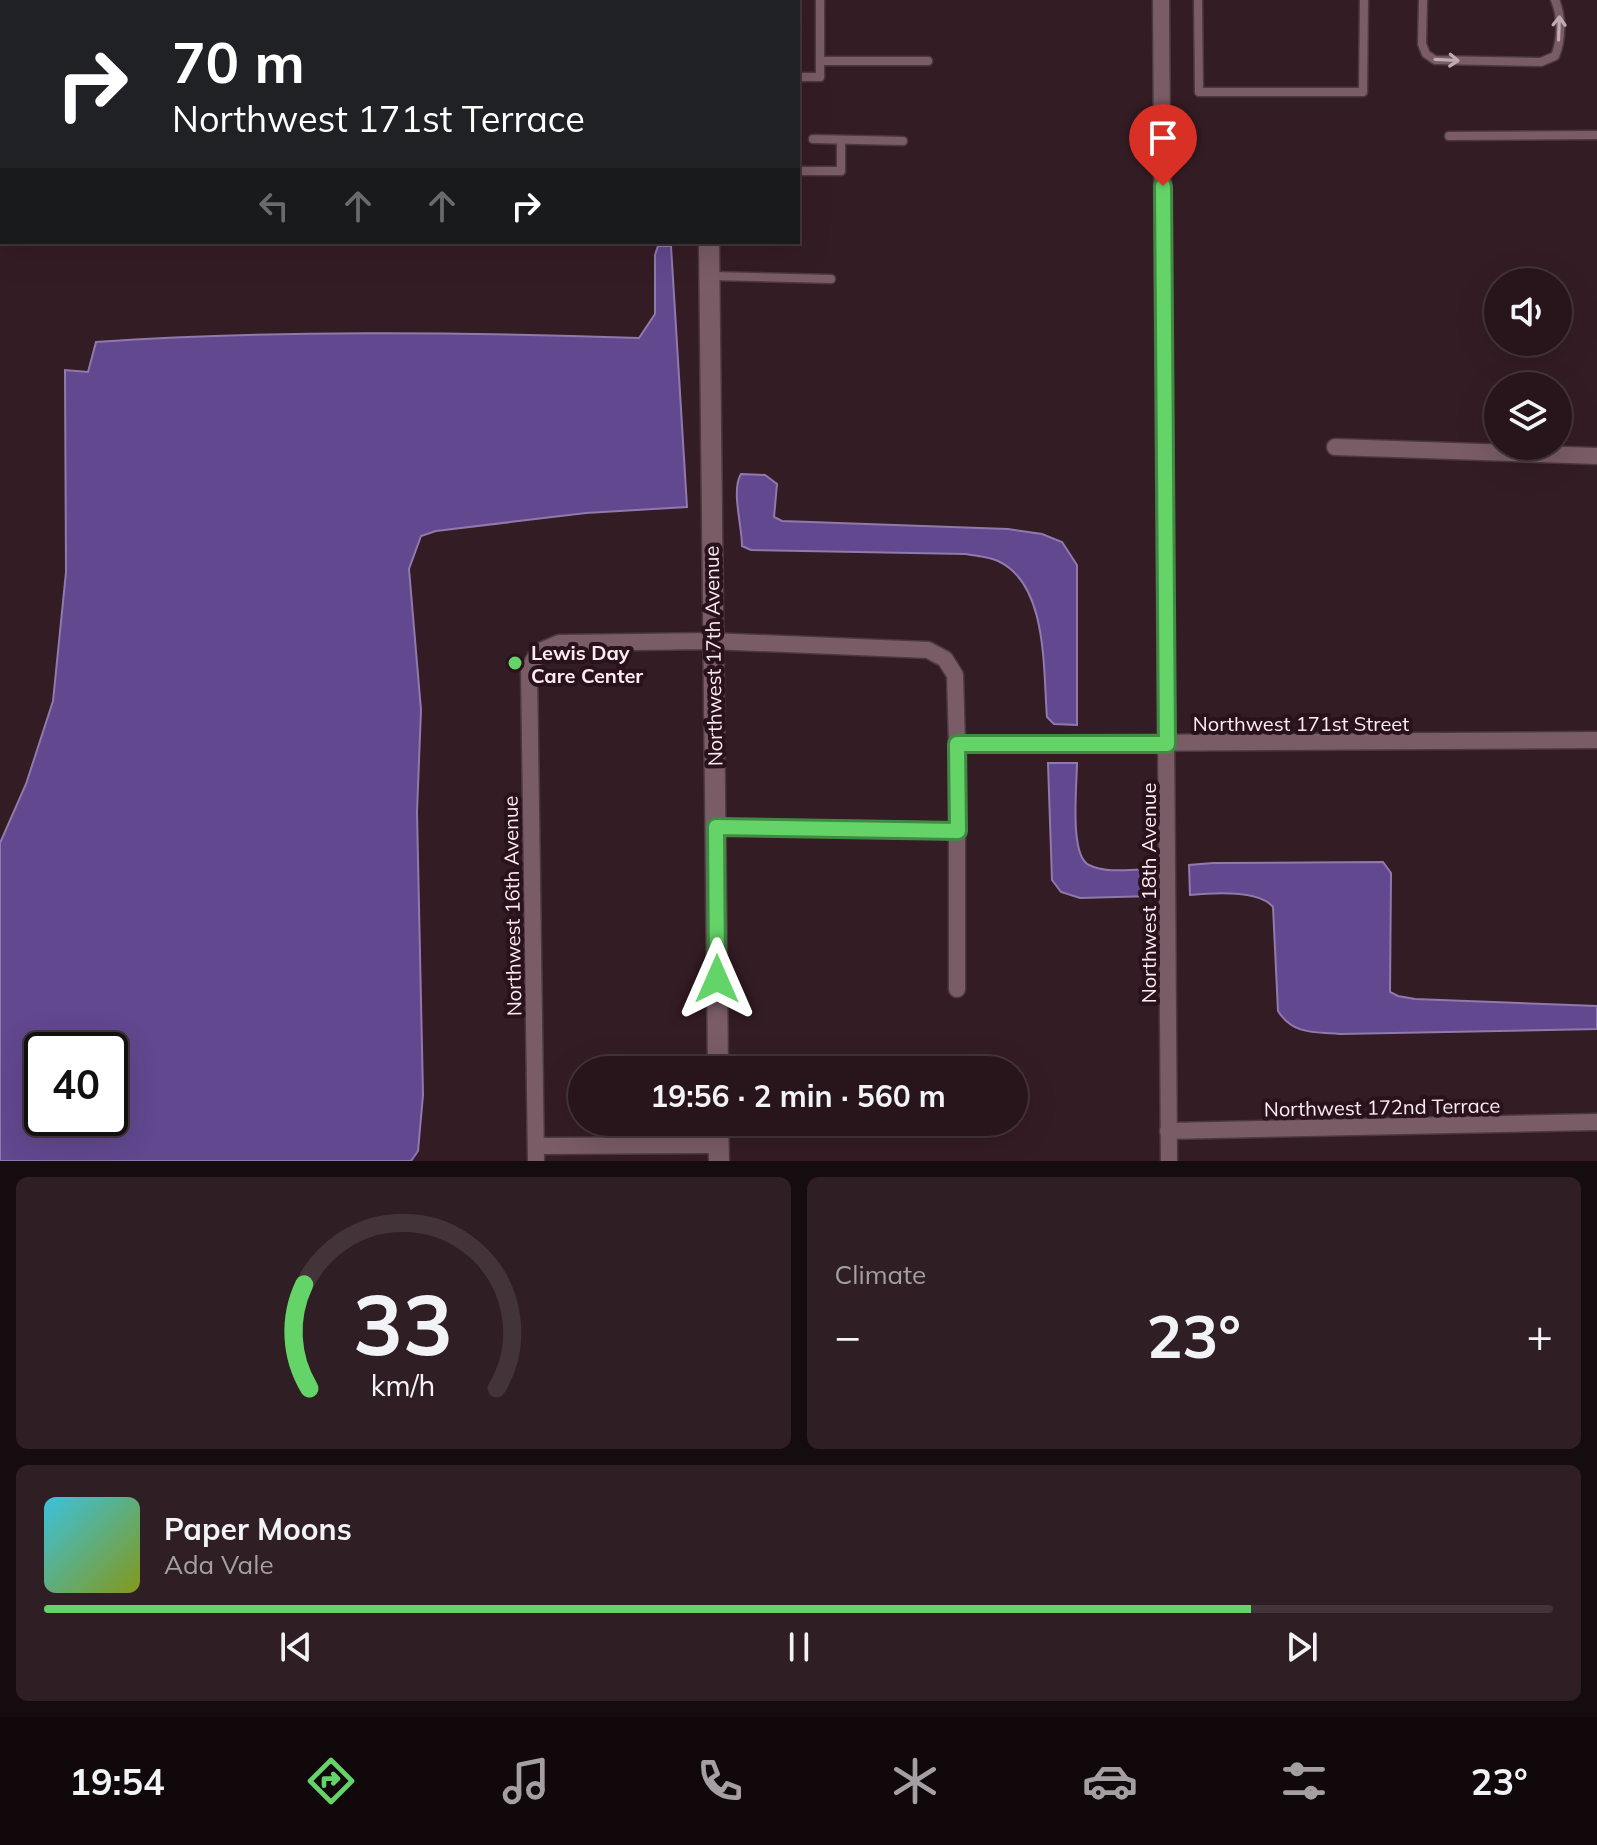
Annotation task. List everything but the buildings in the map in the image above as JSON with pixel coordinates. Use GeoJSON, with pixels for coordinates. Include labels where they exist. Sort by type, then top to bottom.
{"type":"FeatureCollection","features":[{"type":"Feature","properties":{"kind":"street","name":"Northwest 18th Avenue"},"geometry":{"type":"LineString","coordinates":[[1161,0],[1169,1161]]}},
{"type":"Feature","properties":{"kind":"street","name":"Northwest 17th Avenue"},"geometry":{"type":"LineString","coordinates":[[709,244],[718,1056]]}},
{"type":"Feature","properties":{"kind":"street"},"geometry":{"type":"LineString","coordinates":[[1335,447],[1597,456]]}},
{"type":"Feature","properties":{"kind":"street","name":"Northwest 16th Avenue"},"geometry":{"type":"LineString","coordinates":[[536,1154],[529,669],[538,652],[559,643],[711,641]]}},
{"type":"Feature","properties":{"kind":"street"},"geometry":{"type":"LineString","coordinates":[[711,641],[928,650],[945,659],[955,675],[957,989]]}},
{"type":"Feature","properties":{"kind":"street","name":"Northwest 171st Street"},"geometry":{"type":"LineString","coordinates":[[957,744],[1597,740]]}},
{"type":"Feature","properties":{"kind":"street"},"geometry":{"type":"LineString","coordinates":[[716,827],[958,831]]}},
{"type":"Feature","properties":{"kind":"street","name":"Northwest 172nd Terrace"},"geometry":{"type":"LineString","coordinates":[[1168,1131],[1597,1122]]}},
{"type":"Feature","properties":{"kind":"street"},"geometry":{"type":"LineString","coordinates":[[536,1154],[718,1153]]}},
{"type":"Feature","properties":{"kind":"lane"},"geometry":{"type":"LineString","coordinates":[[800,77],[820,77],[820,0]]}},
{"type":"Feature","properties":{"kind":"lane"},"geometry":{"type":"LineString","coordinates":[[1198,0],[1199,92],[1363,92],[1364,0]]}},
{"type":"Feature","properties":{"kind":"lane"},"geometry":{"type":"LineString","coordinates":[[1423,0],[1422,44],[1426,54],[1435,60],[1541,62],[1555,56],[1559,48],[1560,11],[1555,0]]}},
{"type":"Feature","properties":{"kind":"lane"},"geometry":{"type":"LineString","coordinates":[[820,61],[928,61]]}},
{"type":"Feature","properties":{"kind":"lane"},"geometry":{"type":"LineString","coordinates":[[1449,136],[1597,135]]}},
{"type":"Feature","properties":{"kind":"lane"},"geometry":{"type":"LineString","coordinates":[[813,139],[903,141]]}},
{"type":"Feature","properties":{"kind":"lane"},"geometry":{"type":"LineString","coordinates":[[800,171],[841,171],[841,140]]}},
{"type":"Feature","properties":{"kind":"lane"},"geometry":{"type":"LineString","coordinates":[[709,276],[831,279]]}},
{"type":"Feature","properties":{"kind":"shaded area"},"geometry":{"type":"Polygon","coordinates":[[[658,246],[671,246],[687,507],[586,513],[436,531],[421,536],[409,569],[421,710],[417,812],[423,1095],[418,1151],[411,1161],[0,1161],[0,843],[26,784],[53,701],[66,572],[65,370],[88,372],[96,342],[232,335],[368,333],[639,338],[655,314],[655,255],[658,246]]]}},
{"type":"Feature","properties":{"kind":"shaded area"},"geometry":{"type":"Polygon","coordinates":[[[741,474],[765,475],[777,484],[774,517],[782,521],[1008,529],[1042,534],[1062,542],[1077,565],[1077,725],[1054,724],[1047,717],[1040,630],[1026,588],[1014,572],[998,561],[966,554],[751,550],[742,546],[737,498],[741,474]]]}},
{"type":"Feature","properties":{"kind":"shaded area"},"geometry":{"type":"Polygon","coordinates":[[[1048,763],[1077,763],[1076,834],[1083,859],[1089,865],[1104,869],[1152,869],[1152,896],[1080,898],[1061,892],[1052,880],[1048,763]]]}},
{"type":"Feature","properties":{"kind":"shaded area"},"geometry":{"type":"Polygon","coordinates":[[[1383,862],[1391,873],[1390,992],[1415,999],[1597,1006],[1597,1029],[1340,1034],[1298,1028],[1278,1011],[1273,907],[1246,895],[1190,895],[1189,865],[1383,862]]]}},
{"type":"Feature","properties":{"kind":"place","name":"Lewis Day Care Center"},"geometry":{"type":"Point","coordinates":[515,663]}},
{"type":"Feature","properties":{"kind":"route"},"geometry":{"type":"LineString","coordinates":[[717,979],[716,827],[958,831],[957,744],[1167,744],[1163,186]]}}]}
